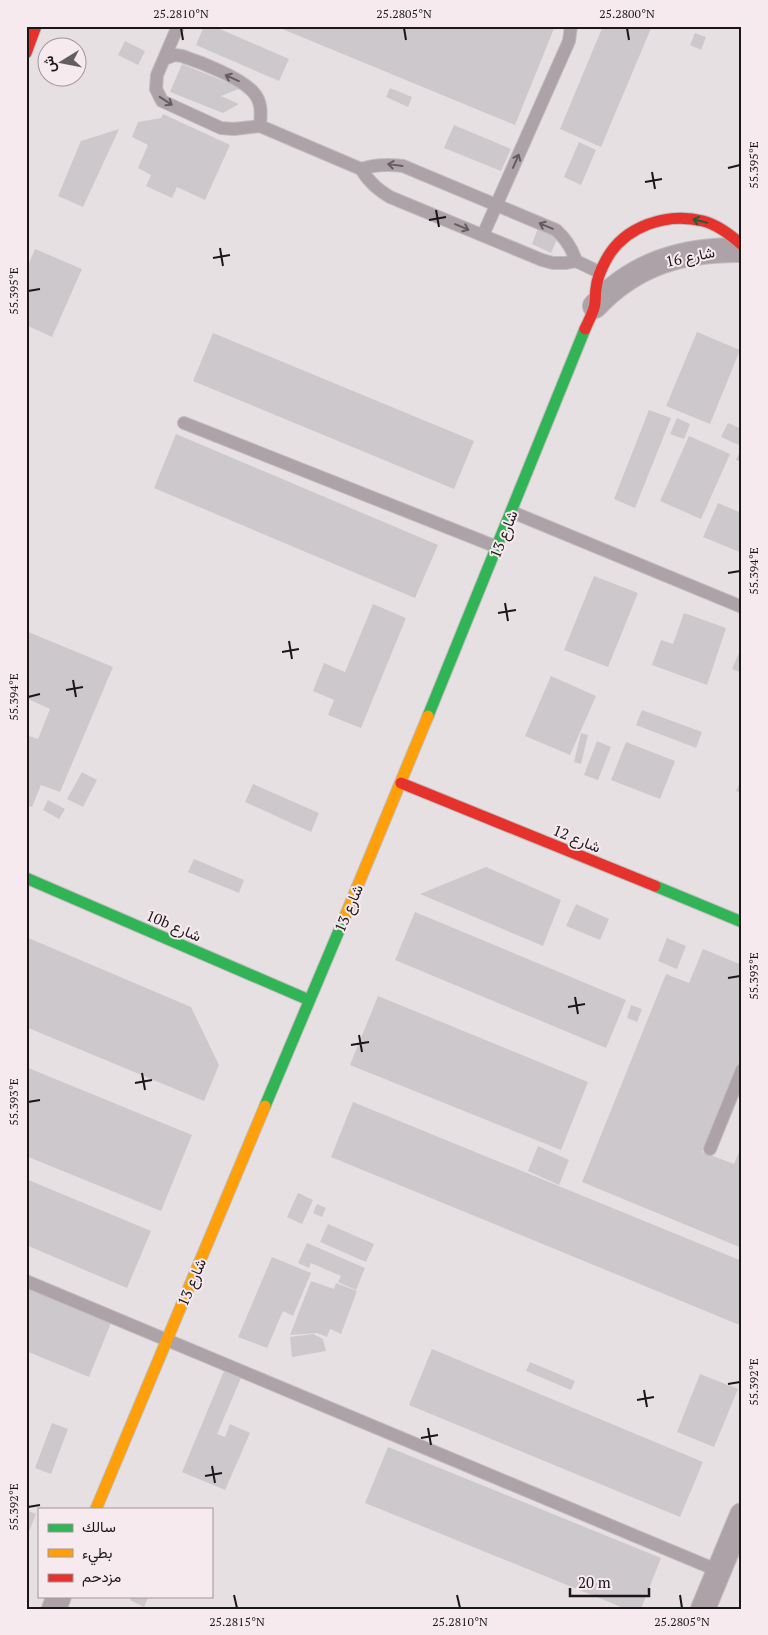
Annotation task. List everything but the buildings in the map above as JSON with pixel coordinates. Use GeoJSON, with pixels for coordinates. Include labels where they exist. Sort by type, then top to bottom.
{"type":"FeatureCollection","features":[{"type":"Feature","properties":{"kind":"street"},"geometry":{"type":"LineString","coordinates":[[26,53],[36,26]]}},
{"type":"Feature","properties":{"kind":"street","name":"شارع 16"},"geometry":{"type":"LineString","coordinates":[[600,272],[608,255],[624,238],[648,223],[676,217],[704,221],[729,234],[742,245]]}},
{"type":"Feature","properties":{"kind":"street","name":"شارع 16"},"geometry":{"type":"LineString","coordinates":[[640,271],[692,252],[720,249],[742,250]]}},
{"type":"Feature","properties":{"kind":"street","name":"شارع 13"},"geometry":{"type":"LineString","coordinates":[[595,306],[623,280],[640,271]]}},
{"type":"Feature","properties":{"kind":"street","name":"شارع 13"},"geometry":{"type":"LineString","coordinates":[[96,1508],[401,783],[512,512],[595,306],[600,272]]}},
{"type":"Feature","properties":{"kind":"street","name":"شارع 12"},"geometry":{"type":"LineString","coordinates":[[401,783],[742,922]]}},
{"type":"Feature","properties":{"kind":"street","name":"10b شارع"},"geometry":{"type":"LineString","coordinates":[[26,878],[309,1000]]}},
{"type":"Feature","properties":{"kind":"street"},"geometry":{"type":"LineString","coordinates":[[703,1609],[742,1515]]}},
{"type":"Feature","properties":{"kind":"lane"},"geometry":{"type":"LineString","coordinates":[[178,26],[155,82],[158,95],[162,101],[221,128],[234,129],[260,126],[361,169],[378,190],[390,197],[553,263],[576,261],[600,272]]}},
{"type":"Feature","properties":{"kind":"lane"},"geometry":{"type":"LineString","coordinates":[[483,236],[569,41],[571,26]]}},
{"type":"Feature","properties":{"kind":"lane"},"geometry":{"type":"LineString","coordinates":[[164,59],[175,55],[182,56],[243,82],[255,94],[261,109],[260,126]]}},
{"type":"Feature","properties":{"kind":"lane"},"geometry":{"type":"LineString","coordinates":[[361,169],[374,165],[389,164],[403,166],[556,230],[566,238],[576,261]]}},
{"type":"Feature","properties":{"kind":"lane"},"geometry":{"type":"LineString","coordinates":[[184,423],[497,547]]}},
{"type":"Feature","properties":{"kind":"lane"},"geometry":{"type":"LineString","coordinates":[[512,512],[742,607]]}},
{"type":"Feature","properties":{"kind":"lane"},"geometry":{"type":"LineString","coordinates":[[710,1149],[742,1070]]}},
{"type":"Feature","properties":{"kind":"lane"},"geometry":{"type":"LineString","coordinates":[[26,1282],[719,1571]]}},
{"type":"Feature","properties":{"kind":"traffic: fast"},"geometry":{"type":"LineString","coordinates":[[428,716],[585,329]]}},
{"type":"Feature","properties":{"kind":"traffic: fast"},"geometry":{"type":"LineString","coordinates":[[26,878],[309,1000]]}},
{"type":"Feature","properties":{"kind":"traffic: fast"},"geometry":{"type":"LineString","coordinates":[[655,886],[742,922]]}},
{"type":"Feature","properties":{"kind":"traffic: fast"},"geometry":{"type":"LineString","coordinates":[[265,1106],[346,914]]}},
{"type":"Feature","properties":{"kind":"traffic: slow"},"geometry":{"type":"LineString","coordinates":[[346,914],[428,716]]}},
{"type":"Feature","properties":{"kind":"traffic: slow"},"geometry":{"type":"LineString","coordinates":[[96,1508],[265,1106]]}},
{"type":"Feature","properties":{"kind":"traffic: jam"},"geometry":{"type":"LineString","coordinates":[[26,53],[36,26]]}},
{"type":"Feature","properties":{"kind":"traffic: jam"},"geometry":{"type":"LineString","coordinates":[[585,329],[594,308],[597,281],[604,263],[614,248],[635,230],[661,220],[689,219],[714,225],[742,245]]}},
{"type":"Feature","properties":{"kind":"traffic: jam"},"geometry":{"type":"LineString","coordinates":[[401,783],[655,886]]}}]}
